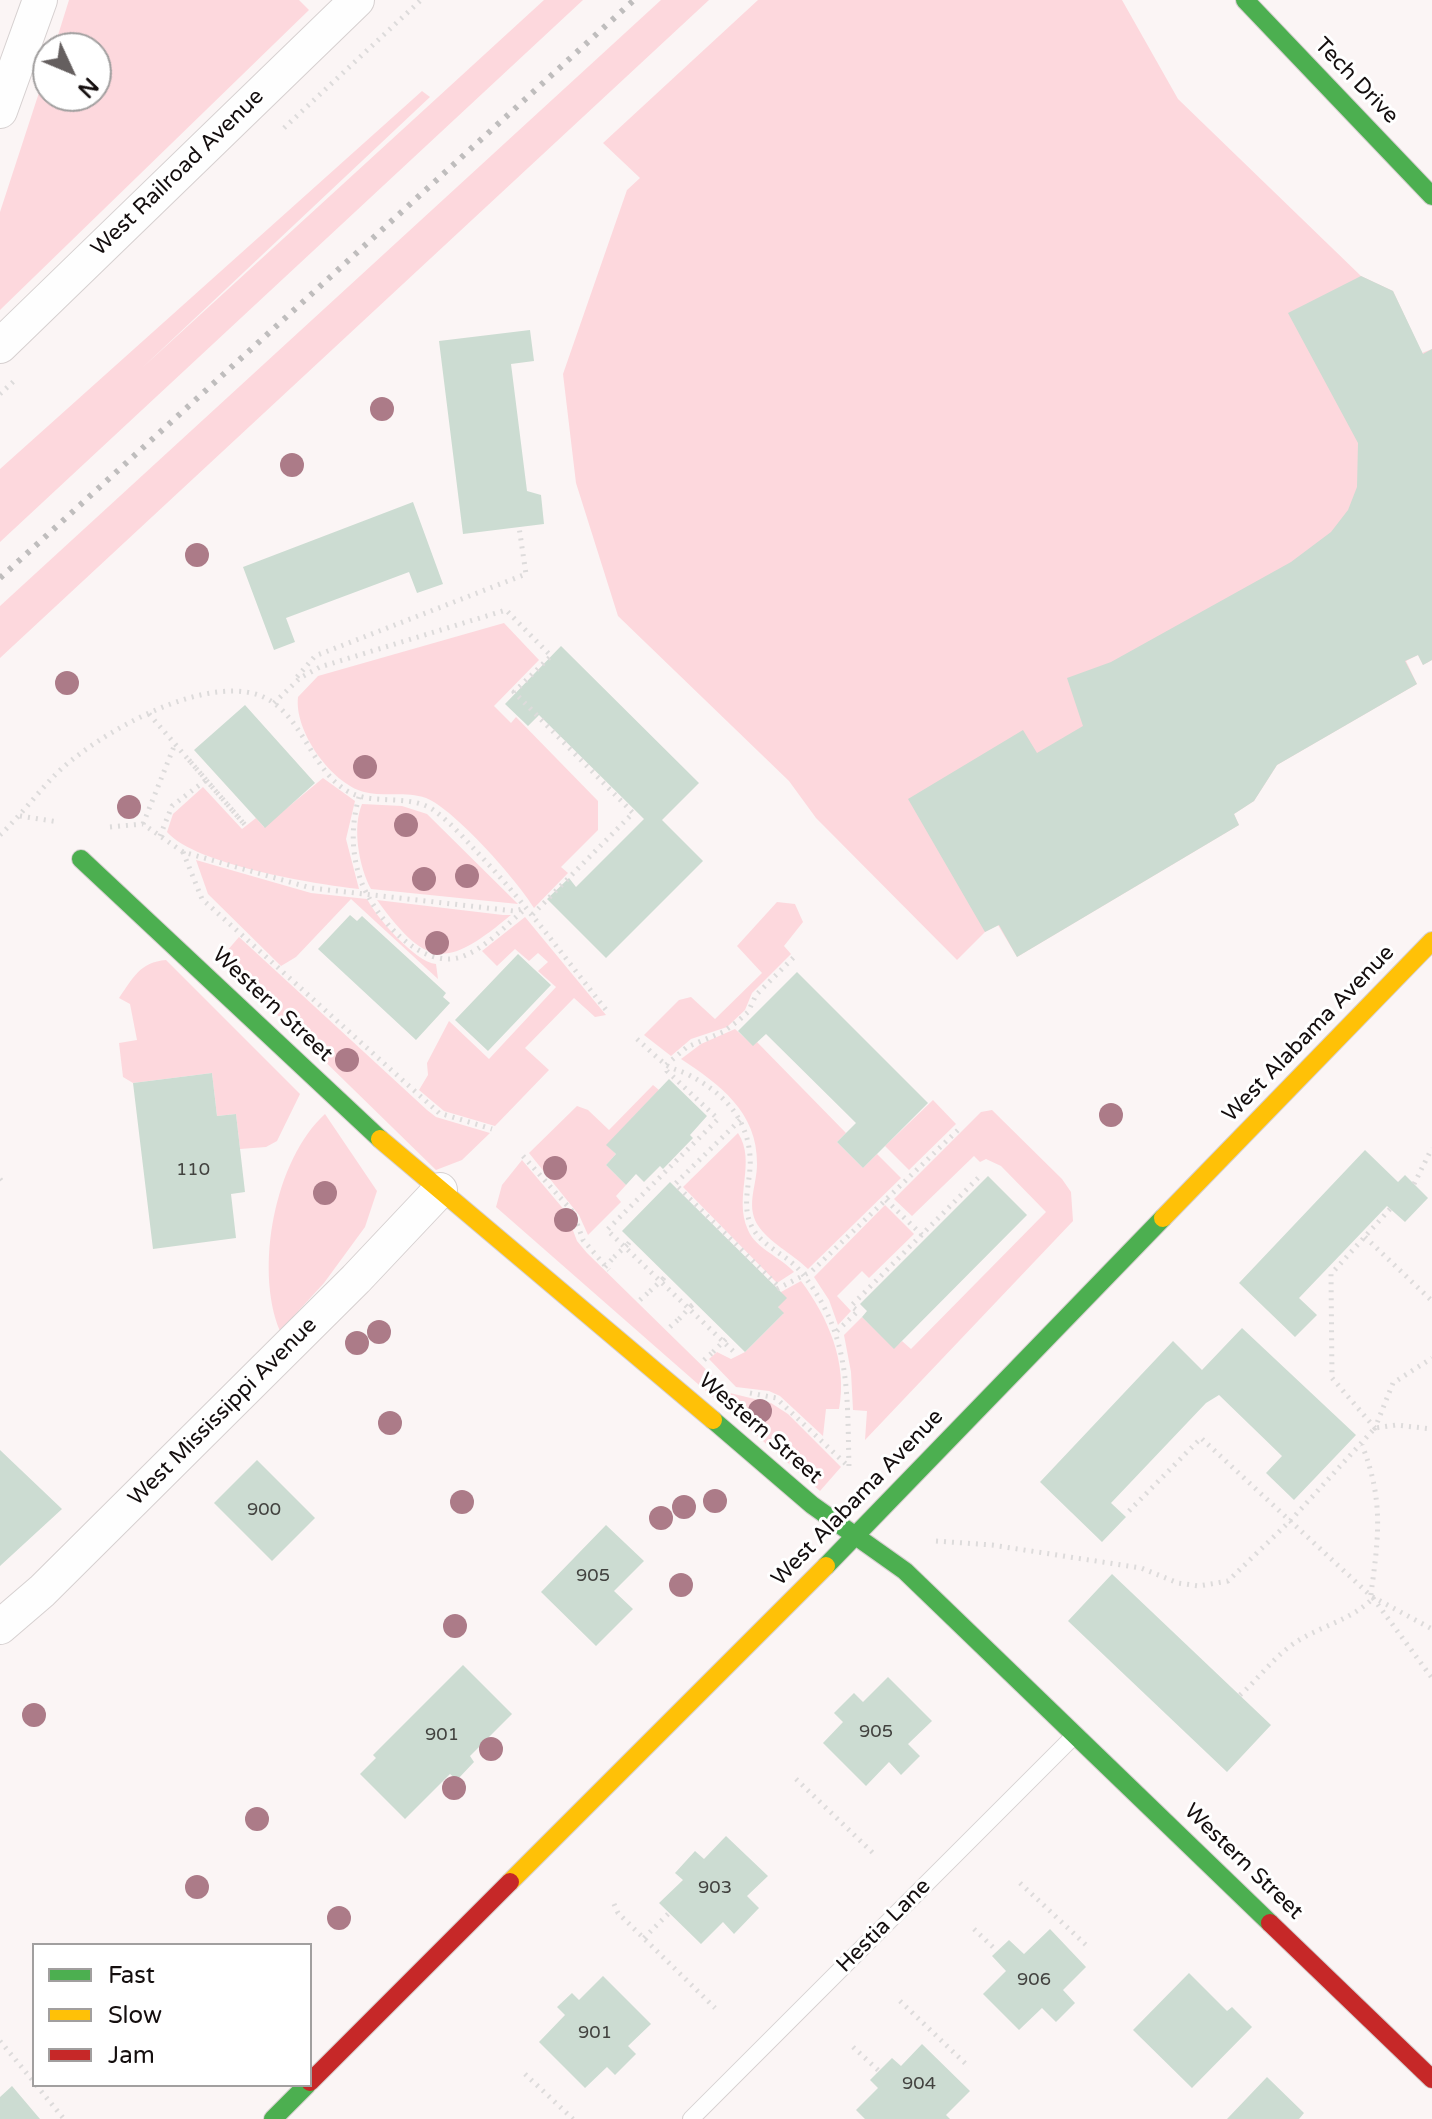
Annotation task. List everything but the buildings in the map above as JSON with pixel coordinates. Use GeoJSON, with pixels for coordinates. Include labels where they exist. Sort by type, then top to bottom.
{"type":"FeatureCollection","features":[{"type":"Feature","properties":{"kind":"main road","name":"Tech Drive"},"geometry":{"type":"LineString","coordinates":[[1245,0],[1432,196]]}},
{"type":"Feature","properties":{"kind":"main road","name":"Western Street"},"geometry":{"type":"LineString","coordinates":[[81,859],[388,1146],[535,1267],[812,1505],[905,1571],[1077,1733],[1432,2079]]}},
{"type":"Feature","properties":{"kind":"main road","name":"West Alabama Avenue"},"geometry":{"type":"LineString","coordinates":[[312,2081],[857,1535],[1432,941]]}},
{"type":"Feature","properties":{"kind":"main road","name":"West Alabama Avenue"},"geometry":{"type":"LineString","coordinates":[[273,2119],[306,2087]]}},
{"type":"Feature","properties":{"kind":"street"},"geometry":{"type":"LineString","coordinates":[[0,111],[40,0]]}},
{"type":"Feature","properties":{"kind":"street","name":"West Railroad Avenue"},"geometry":{"type":"LineString","coordinates":[[0,346],[344,4]]}},
{"type":"Feature","properties":{"kind":"street","name":"West Mississippi Avenue"},"geometry":{"type":"LineString","coordinates":[[0,1627],[42,1591],[141,1493],[440,1190]]}},
{"type":"Feature","properties":{"kind":"lane","name":"Hestia Lane"},"geometry":{"type":"LineString","coordinates":[[691,2119],[1077,1733]]}},
{"type":"Feature","properties":{"kind":"path"},"geometry":{"type":"LineString","coordinates":[[274,703],[315,656],[526,574],[519,527]]}},
{"type":"Feature","properties":{"kind":"path"},"geometry":{"type":"LineString","coordinates":[[288,687],[320,667],[506,610],[551,656],[514,692],[633,813],[531,916]]}},
{"type":"Feature","properties":{"kind":"path"},"geometry":{"type":"LineString","coordinates":[[0,835],[53,776],[73,760],[149,714],[198,695],[251,691],[274,703],[292,720],[326,772],[345,790],[359,796],[431,809],[514,890],[607,1011]]}},
{"type":"Feature","properties":{"kind":"path"},"geometry":{"type":"LineString","coordinates":[[149,714],[246,825],[204,781],[189,760]]}},
{"type":"Feature","properties":{"kind":"path"},"geometry":{"type":"LineString","coordinates":[[143,824],[175,744]]}},
{"type":"Feature","properties":{"kind":"path"},"geometry":{"type":"LineString","coordinates":[[160,836],[172,806],[204,781]]}},
{"type":"Feature","properties":{"kind":"path"},"geometry":{"type":"LineString","coordinates":[[359,796],[353,845],[368,894],[414,947],[425,955],[439,958],[469,953],[526,908]]}},
{"type":"Feature","properties":{"kind":"path"},"geometry":{"type":"LineString","coordinates":[[20,816],[45,822],[72,821]]}},
{"type":"Feature","properties":{"kind":"path"},"geometry":{"type":"LineString","coordinates":[[100,828],[143,824],[183,852],[311,888],[514,911],[526,908]]}},
{"type":"Feature","properties":{"kind":"path"},"geometry":{"type":"LineString","coordinates":[[183,852],[202,899],[427,1103],[439,1113],[492,1129]]}},
{"type":"Feature","properties":{"kind":"path"},"geometry":{"type":"LineString","coordinates":[[666,1065],[687,1047],[723,1032],[738,1021],[748,1012],[756,995],[794,957]]}},
{"type":"Feature","properties":{"kind":"path"},"geometry":{"type":"LineString","coordinates":[[637,1039],[666,1065],[709,1086],[726,1100],[740,1120],[750,1150],[746,1203],[752,1228],[803,1275],[823,1301],[837,1332],[847,1373],[849,1467],[776,1398],[744,1393]]}},
{"type":"Feature","properties":{"kind":"path"},"geometry":{"type":"LineString","coordinates":[[666,1065],[667,1071],[718,1119],[607,1230],[733,1351]]}},
{"type":"Feature","properties":{"kind":"path"},"geometry":{"type":"LineString","coordinates":[[740,1120],[675,1184],[778,1288],[812,1271],[960,1128]]}},
{"type":"Feature","properties":{"kind":"path"},"geometry":{"type":"LineString","coordinates":[[1414,1184],[1432,1148]]}},
{"type":"Feature","properties":{"kind":"path"},"geometry":{"type":"LineString","coordinates":[[523,1156],[573,1212],[583,1240],[614,1275]]}},
{"type":"Feature","properties":{"kind":"path"},"geometry":{"type":"LineString","coordinates":[[837,1332],[858,1311],[851,1306],[979,1177]]}},
{"type":"Feature","properties":{"kind":"path"},"geometry":{"type":"LineString","coordinates":[[886,1200],[922,1235]]}},
{"type":"Feature","properties":{"kind":"path"},"geometry":{"type":"LineString","coordinates":[[1375,1428],[1332,1378],[1331,1274],[1390,1209]]}},
{"type":"Feature","properties":{"kind":"path"},"geometry":{"type":"LineString","coordinates":[[1365,1237],[1432,1301]]}},
{"type":"Feature","properties":{"kind":"path"},"geometry":{"type":"LineString","coordinates":[[605,1267],[631,1240]]}},
{"type":"Feature","properties":{"kind":"path"},"geometry":{"type":"LineString","coordinates":[[640,1300],[666,1275]]}},
{"type":"Feature","properties":{"kind":"path"},"geometry":{"type":"LineString","coordinates":[[631,1292],[649,1308]]}},
{"type":"Feature","properties":{"kind":"path"},"geometry":{"type":"LineString","coordinates":[[669,1328],[695,1303]]}},
{"type":"Feature","properties":{"kind":"path"},"geometry":{"type":"LineString","coordinates":[[663,1322],[680,1339]]}},
{"type":"Feature","properties":{"kind":"path"},"geometry":{"type":"LineString","coordinates":[[713,1352],[729,1337]]}},
{"type":"Feature","properties":{"kind":"path"},"geometry":{"type":"LineString","coordinates":[[692,1350],[713,1370]]}},
{"type":"Feature","properties":{"kind":"path"},"geometry":{"type":"LineString","coordinates":[[930,1540],[992,1545],[1141,1568],[1178,1583],[1199,1586],[1228,1581],[1362,1444],[1375,1428],[1393,1383],[1432,1358]]}},
{"type":"Feature","properties":{"kind":"path"},"geometry":{"type":"LineString","coordinates":[[1375,1428],[1396,1425],[1432,1429]]}},
{"type":"Feature","properties":{"kind":"path"},"geometry":{"type":"LineString","coordinates":[[1129,1511],[1201,1438],[1371,1596],[1432,1678]]}},
{"type":"Feature","properties":{"kind":"path"},"geometry":{"type":"LineString","coordinates":[[1240,1695],[1288,1648],[1323,1627],[1350,1618],[1370,1601],[1379,1542],[1376,1480],[1362,1444]]}},
{"type":"Feature","properties":{"kind":"path"},"geometry":{"type":"LineString","coordinates":[[1371,1596],[1432,1629]]}},
{"type":"Feature","properties":{"kind":"path"},"geometry":{"type":"LineString","coordinates":[[796,1779],[873,1853]]}},
{"type":"Feature","properties":{"kind":"path"},"geometry":{"type":"LineString","coordinates":[[1020,1883],[1086,1945]]}},
{"type":"Feature","properties":{"kind":"path"},"geometry":{"type":"LineString","coordinates":[[614,1904],[715,2008]]}},
{"type":"Feature","properties":{"kind":"path"},"geometry":{"type":"LineString","coordinates":[[644,1938],[669,1913]]}},
{"type":"Feature","properties":{"kind":"path"},"geometry":{"type":"LineString","coordinates":[[974,1929],[997,1951]]}},
{"type":"Feature","properties":{"kind":"path"},"geometry":{"type":"LineString","coordinates":[[900,2001],[969,2067]]}},
{"type":"Feature","properties":{"kind":"path"},"geometry":{"type":"LineString","coordinates":[[0,2041],[32,2080]]}},
{"type":"Feature","properties":{"kind":"path"},"geometry":{"type":"LineString","coordinates":[[853,2047],[879,2071]]}},
{"type":"Feature","properties":{"kind":"path"},"geometry":{"type":"LineString","coordinates":[[0,2054],[7,2049]]}},
{"type":"Feature","properties":{"kind":"path"},"geometry":{"type":"LineString","coordinates":[[525,2074],[573,2119]]}},
{"type":"Feature","properties":{"kind":"path"},"geometry":{"type":"LineString","coordinates":[[37,2087],[64,2119]]}},
{"type":"Feature","properties":{"kind":"shaded area"},"geometry":{"type":"Polygon","coordinates":[[[69,0],[299,0],[309,10],[0,310],[0,212],[33,112],[112,112],[112,32],[59,32],[69,0]]]}},
{"type":"Feature","properties":{"kind":"shaded area"},"geometry":{"type":"Polygon","coordinates":[[[544,0],[583,0],[0,542],[0,469],[422,91],[430,97],[142,368],[544,0]]]}},
{"type":"Feature","properties":{"kind":"shaded area"},"geometry":{"type":"Polygon","coordinates":[[[661,0],[709,0],[0,658],[0,606],[661,0]]]}},
{"type":"Feature","properties":{"kind":"shaded area"},"geometry":{"type":"Polygon","coordinates":[[[758,0],[1122,0],[1178,99],[1361,276],[1393,291],[1422,353],[1432,349],[1432,660],[1423,665],[1418,655],[1406,661],[1417,684],[1277,765],[1254,801],[1234,814],[1239,825],[1017,957],[998,925],[985,932],[957,960],[816,818],[789,781],[618,616],[576,483],[563,374],[627,190],[640,178],[603,143],[758,0]]]}},
{"type":"Feature","properties":{"kind":"shaded area"},"geometry":{"type":"Polygon","coordinates":[[[504,623],[539,660],[494,706],[511,723],[516,717],[598,801],[598,830],[561,867],[568,873],[534,908],[484,847],[438,805],[418,796],[364,792],[339,778],[308,740],[298,710],[298,697],[318,676],[504,623]]]}},
{"type":"Feature","properties":{"kind":"shaded area"},"geometry":{"type":"Polygon","coordinates":[[[323,778],[355,801],[346,839],[359,889],[315,883],[229,863],[182,844],[167,832],[173,814],[203,787],[242,829],[256,818],[264,827],[323,778]]]}},
{"type":"Feature","properties":{"kind":"shaded area"},"geometry":{"type":"Polygon","coordinates":[[[362,804],[402,806],[427,814],[518,904],[371,889],[358,847],[362,804]]]}},
{"type":"Feature","properties":{"kind":"shaded area"},"geometry":{"type":"Polygon","coordinates":[[[196,860],[311,893],[367,899],[408,948],[436,964],[438,979],[351,899],[296,957],[281,966],[208,894],[196,860]]]}},
{"type":"Feature","properties":{"kind":"shaded area"},"geometry":{"type":"Polygon","coordinates":[[[377,900],[511,915],[470,945],[439,954],[410,939],[377,900]]]}},
{"type":"Feature","properties":{"kind":"shaded area"},"geometry":{"type":"Polygon","coordinates":[[[777,902],[795,904],[803,922],[784,946],[791,954],[752,993],[745,1010],[727,1027],[691,1039],[671,1056],[644,1035],[679,1000],[691,997],[715,1019],[762,973],[737,946],[777,902]]]}},
{"type":"Feature","properties":{"kind":"shaded area"},"geometry":{"type":"Polygon","coordinates":[[[525,917],[606,1015],[595,1017],[574,998],[525,1048],[549,1070],[495,1126],[444,1111],[419,1090],[428,1075],[427,1063],[449,1021],[489,1059],[556,987],[538,971],[548,962],[538,953],[529,961],[515,949],[497,966],[482,951],[525,917]]]}},
{"type":"Feature","properties":{"kind":"shaded area"},"geometry":{"type":"Polygon","coordinates":[[[239,937],[427,1110],[436,1117],[490,1133],[462,1160],[436,1170],[220,959],[239,937]]]}},
{"type":"Feature","properties":{"kind":"shaded area"},"geometry":{"type":"Polygon","coordinates":[[[166,960],[300,1094],[277,1141],[266,1147],[240,1149],[236,1114],[217,1116],[212,1073],[133,1083],[123,1077],[119,1043],[137,1040],[130,1004],[119,998],[143,968],[166,960]]]}},
{"type":"Feature","properties":{"kind":"shaded area"},"geometry":{"type":"Polygon","coordinates":[[[735,1029],[753,1045],[757,1042],[846,1133],[837,1142],[863,1168],[877,1154],[901,1178],[808,1269],[768,1237],[754,1217],[752,1202],[757,1172],[756,1146],[743,1115],[722,1089],[681,1059],[701,1044],[735,1029]]]}},
{"type":"Feature","properties":{"kind":"shaded area"},"geometry":{"type":"Polygon","coordinates":[[[653,1085],[659,1090],[607,1145],[616,1154],[606,1165],[626,1185],[616,1196],[621,1202],[588,1235],[579,1215],[529,1153],[577,1106],[588,1110],[609,1130],[653,1085]]]}},
{"type":"Feature","properties":{"kind":"shaded area"},"geometry":{"type":"Polygon","coordinates":[[[933,1100],[956,1124],[909,1170],[885,1146],[933,1100]]]}},
{"type":"Feature","properties":{"kind":"shaded area"},"geometry":{"type":"Polygon","coordinates":[[[992,1110],[1062,1179],[1071,1192],[1073,1221],[865,1440],[867,1411],[853,1410],[851,1372],[844,1335],[862,1317],[894,1348],[902,1341],[911,1349],[1046,1212],[1001,1166],[986,1159],[980,1162],[974,1156],[912,1216],[894,1199],[981,1112],[992,1110]]]}},
{"type":"Feature","properties":{"kind":"shaded area"},"geometry":{"type":"Polygon","coordinates":[[[325,1114],[377,1191],[365,1227],[324,1283],[280,1331],[272,1306],[269,1277],[274,1216],[293,1158],[325,1114]]]}},
{"type":"Feature","properties":{"kind":"shaded area"},"geometry":{"type":"Polygon","coordinates":[[[738,1133],[745,1156],[743,1205],[748,1230],[763,1248],[794,1272],[777,1283],[683,1187],[738,1133]]]}},
{"type":"Feature","properties":{"kind":"shaded area"},"geometry":{"type":"Polygon","coordinates":[[[522,1160],[566,1212],[577,1241],[587,1253],[730,1393],[771,1403],[788,1414],[841,1467],[820,1491],[496,1207],[502,1185],[522,1160]]]}},
{"type":"Feature","properties":{"kind":"shaded area"},"geometry":{"type":"Polygon","coordinates":[[[885,1205],[914,1234],[869,1278],[862,1271],[837,1296],[851,1311],[838,1325],[829,1300],[814,1277],[885,1205]]]}},
{"type":"Feature","properties":{"kind":"shaded area"},"geometry":{"type":"Polygon","coordinates":[[[801,1281],[820,1310],[834,1341],[841,1375],[839,1409],[826,1409],[823,1436],[780,1396],[769,1391],[736,1387],[709,1359],[717,1352],[731,1359],[745,1352],[783,1314],[778,1307],[781,1292],[801,1281]]]}},
{"type":"Feature","properties":{"kind":"railway"},"geometry":{"type":"LineString","coordinates":[[0,578],[634,0]]}},
{"type":"Feature","properties":{"kind":"traffic: fast"},"geometry":{"type":"LineString","coordinates":[[1245,0],[1432,196]]}},
{"type":"Feature","properties":{"kind":"traffic: fast"},"geometry":{"type":"LineString","coordinates":[[81,859],[380,1139]]}},
{"type":"Feature","properties":{"kind":"traffic: fast"},"geometry":{"type":"LineString","coordinates":[[826,1566],[1163,1218]]}},
{"type":"Feature","properties":{"kind":"traffic: fast"},"geometry":{"type":"LineString","coordinates":[[713,1420],[812,1505],[905,1571],[1270,1923]]}},
{"type":"Feature","properties":{"kind":"traffic: fast"},"geometry":{"type":"LineString","coordinates":[[273,2119],[305,2087]]}},
{"type":"Feature","properties":{"kind":"traffic: slow"},"geometry":{"type":"LineString","coordinates":[[1163,1218],[1432,941]]}},
{"type":"Feature","properties":{"kind":"traffic: slow"},"geometry":{"type":"LineString","coordinates":[[380,1139],[713,1420]]}},
{"type":"Feature","properties":{"kind":"traffic: slow"},"geometry":{"type":"LineString","coordinates":[[510,1882],[826,1566]]}},
{"type":"Feature","properties":{"kind":"traffic: jam"},"geometry":{"type":"LineString","coordinates":[[312,2080],[510,1882]]}},
{"type":"Feature","properties":{"kind":"traffic: jam"},"geometry":{"type":"LineString","coordinates":[[1270,1923],[1432,2079]]}}]}
